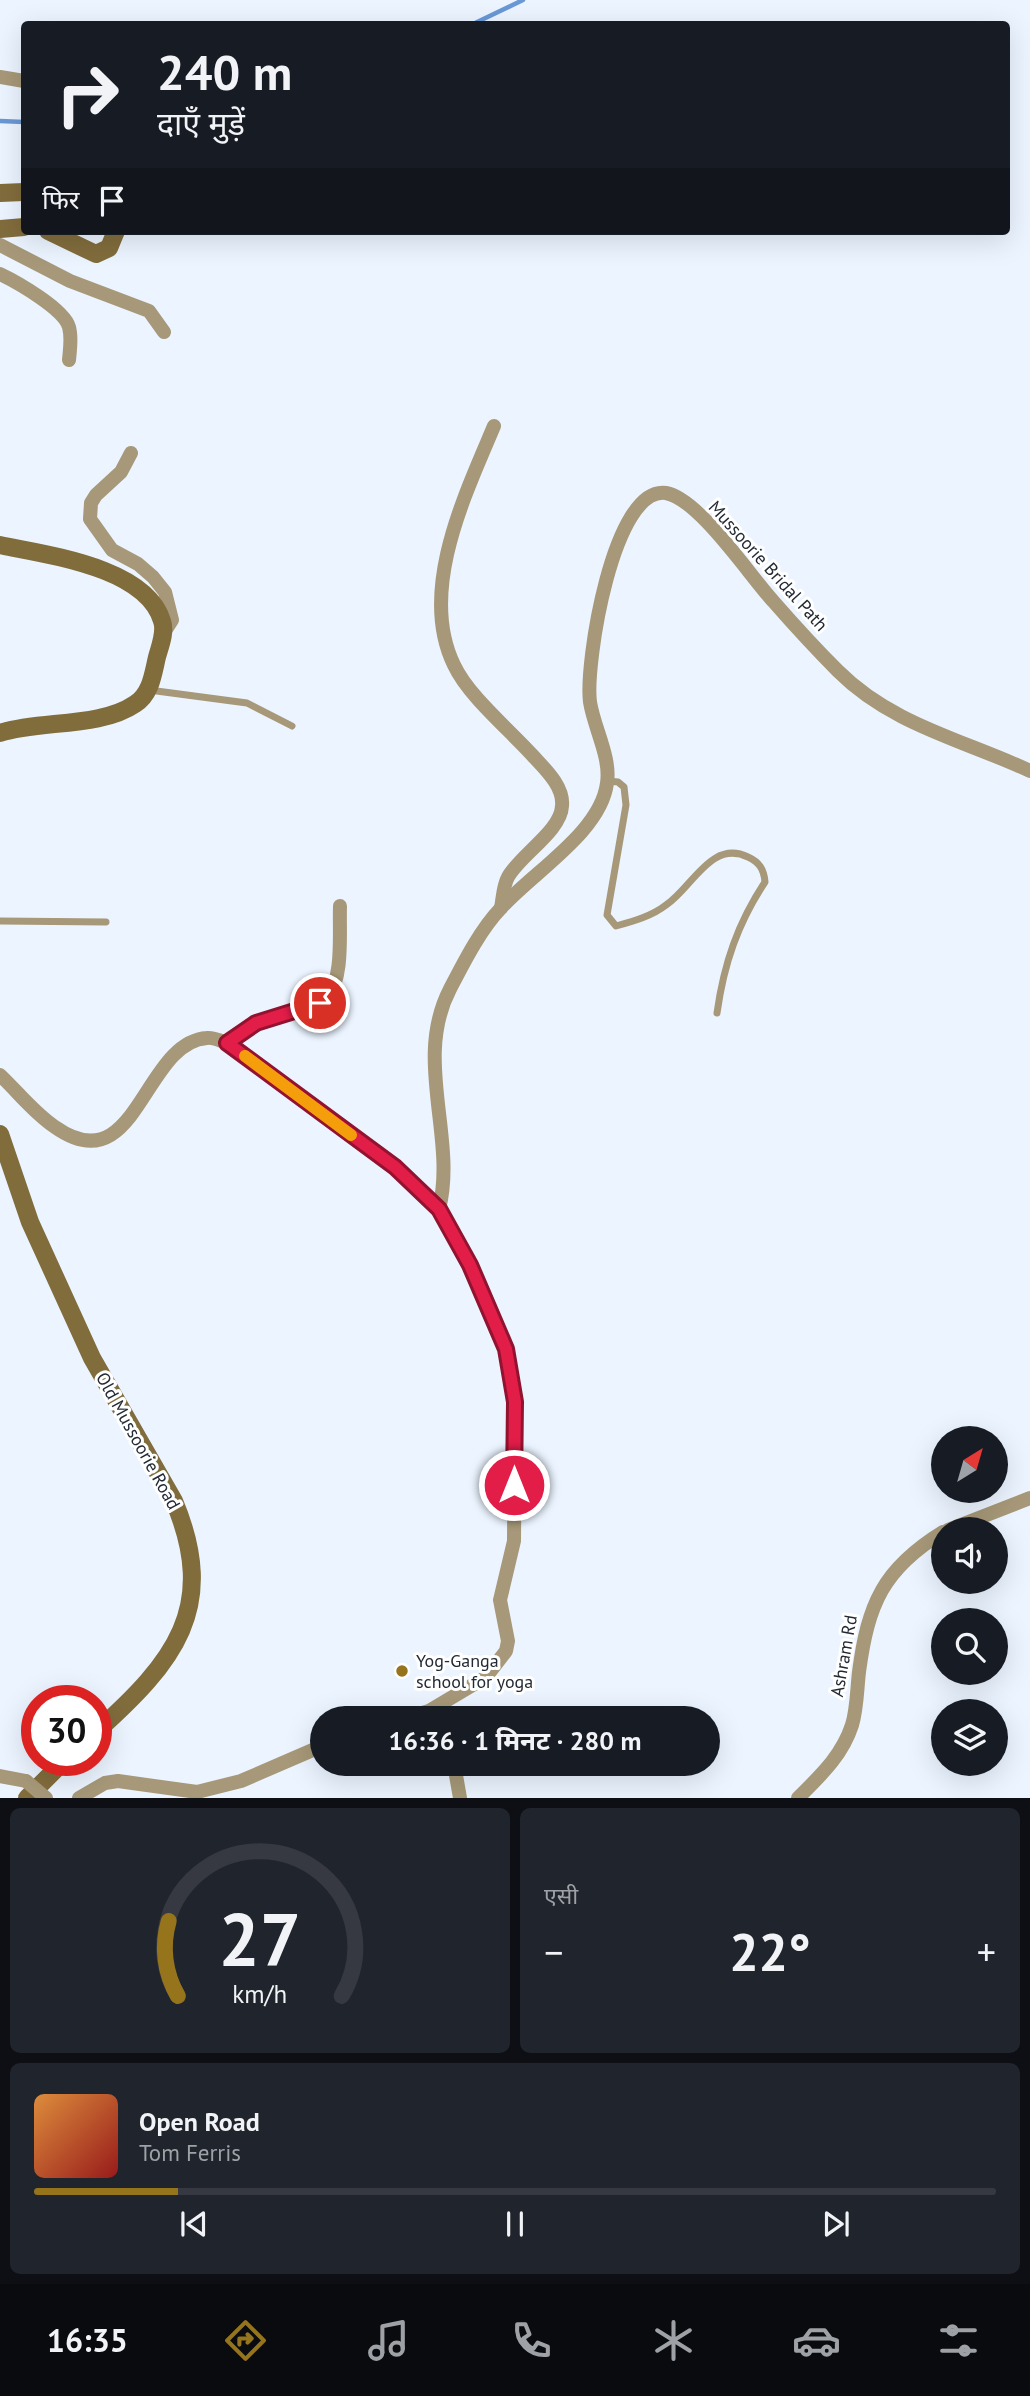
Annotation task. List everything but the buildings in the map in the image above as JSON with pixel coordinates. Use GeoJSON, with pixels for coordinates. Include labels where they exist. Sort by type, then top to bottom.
{"type":"FeatureCollection","features":[{"type":"Feature","properties":{"kind":"main road"},"geometry":{"type":"LineString","coordinates":[[0,193],[21,192]]}},
{"type":"Feature","properties":{"kind":"main road"},"geometry":{"type":"LineString","coordinates":[[0,229],[21,227]]}},
{"type":"Feature","properties":{"kind":"main road"},"geometry":{"type":"LineString","coordinates":[[56,235],[96,254],[109,248],[114,235]]}},
{"type":"Feature","properties":{"kind":"main road"},"geometry":{"type":"LineString","coordinates":[[0,545],[108,572],[153,601],[163,622],[163,634],[148,690],[135,704],[117,711],[0,733]]}},
{"type":"Feature","properties":{"kind":"main road","name":"Old Mussoorie Road"},"geometry":{"type":"LineString","coordinates":[[0,1134],[30,1222],[92,1358],[174,1501],[184,1526],[192,1561],[187,1620],[178,1642],[164,1664],[112,1716]]}},
{"type":"Feature","properties":{"kind":"main road"},"geometry":{"type":"LineString","coordinates":[[26,1789],[43,1776]]}},
{"type":"Feature","properties":{"kind":"street"},"geometry":{"type":"LineString","coordinates":[[0,77],[21,80]]}},
{"type":"Feature","properties":{"kind":"street"},"geometry":{"type":"LineString","coordinates":[[0,246],[70,281],[149,311],[164,332]]}},
{"type":"Feature","properties":{"kind":"street"},"geometry":{"type":"LineString","coordinates":[[0,274],[54,308],[66,320],[71,344],[69,360]]}},
{"type":"Feature","properties":{"kind":"street"},"geometry":{"type":"LineString","coordinates":[[494,426],[457,513],[445,564],[443,636],[454,667],[471,690],[551,776],[563,805],[560,817],[518,862],[506,880],[501,908]]}},
{"type":"Feature","properties":{"kind":"street"},"geometry":{"type":"LineString","coordinates":[[131,453],[121,472],[91,503],[90,519],[112,550],[138,564],[165,592],[172,620],[163,634]]}},
{"type":"Feature","properties":{"kind":"street","name":"Mussoorie Bridal Path"},"geometry":{"type":"LineString","coordinates":[[608,781],[590,702],[590,674],[598,618],[610,566],[627,521],[642,500],[655,494],[668,493],[685,503],[727,543],[771,599],[864,695],[904,720],[1030,771]]}},
{"type":"Feature","properties":{"kind":"street"},"geometry":{"type":"LineString","coordinates":[[439,1209],[446,1183],[435,1067],[441,1008],[486,927],[501,908],[599,811],[608,781]]}},
{"type":"Feature","properties":{"kind":"street"},"geometry":{"type":"LineString","coordinates":[[227,1043],[256,1023],[327,999],[335,977],[340,906]]}},
{"type":"Feature","properties":{"kind":"street"},"geometry":{"type":"LineString","coordinates":[[0,1075],[56,1128],[74,1137],[93,1140],[113,1134],[132,1118],[158,1073],[177,1051],[191,1042],[208,1037],[227,1043],[395,1167],[439,1209],[470,1265],[506,1349],[515,1402],[514,1541],[500,1600],[509,1641],[506,1651],[486,1677],[437,1706]]}},
{"type":"Feature","properties":{"kind":"street"},"geometry":{"type":"LineString","coordinates":[[980,1517],[1030,1497]]}},
{"type":"Feature","properties":{"kind":"street","name":"Ashram Rd"},"geometry":{"type":"LineString","coordinates":[[798,1797],[834,1763],[852,1725],[864,1635],[874,1604],[890,1575],[931,1540]]}},
{"type":"Feature","properties":{"kind":"street"},"geometry":{"type":"LineString","coordinates":[[443,1702],[444,1706]]}},
{"type":"Feature","properties":{"kind":"street"},"geometry":{"type":"LineString","coordinates":[[79,1797],[105,1783],[118,1781],[197,1792],[241,1781],[310,1751]]}},
{"type":"Feature","properties":{"kind":"street"},"geometry":{"type":"LineString","coordinates":[[0,1776],[46,1797]]}},
{"type":"Feature","properties":{"kind":"street"},"geometry":{"type":"LineString","coordinates":[[456,1776],[460,1797]]}},
{"type":"Feature","properties":{"kind":"lane"},"geometry":{"type":"LineString","coordinates":[[148,690],[247,703],[292,726]]}},
{"type":"Feature","properties":{"kind":"lane"},"geometry":{"type":"LineString","coordinates":[[608,781],[618,782],[624,788],[626,805],[607,915],[616,926],[665,906],[682,892],[711,860],[723,852],[738,852],[757,861],[764,872],[765,881],[734,937],[722,972],[717,1013]]}},
{"type":"Feature","properties":{"kind":"lane"},"geometry":{"type":"LineString","coordinates":[[0,921],[106,922]]}},
{"type":"Feature","properties":{"kind":"waterway"},"geometry":{"type":"LineString","coordinates":[[479,21],[523,0]]}},
{"type":"Feature","properties":{"kind":"waterway"},"geometry":{"type":"LineString","coordinates":[[0,121],[21,122]]}},
{"type":"Feature","properties":{"kind":"slow traffic"},"geometry":{"type":"LineString","coordinates":[[245,1056],[351,1135]]}},
{"type":"Feature","properties":{"kind":"place","name":"Yog-Ganga school for yoga"},"geometry":{"type":"Point","coordinates":[402,1671]}},
{"type":"Feature","properties":{"kind":"route"},"geometry":{"type":"LineString","coordinates":[[320,1003],[256,1023],[227,1043],[395,1167],[439,1209],[470,1265],[506,1349],[515,1402],[514,1485]]}}]}
